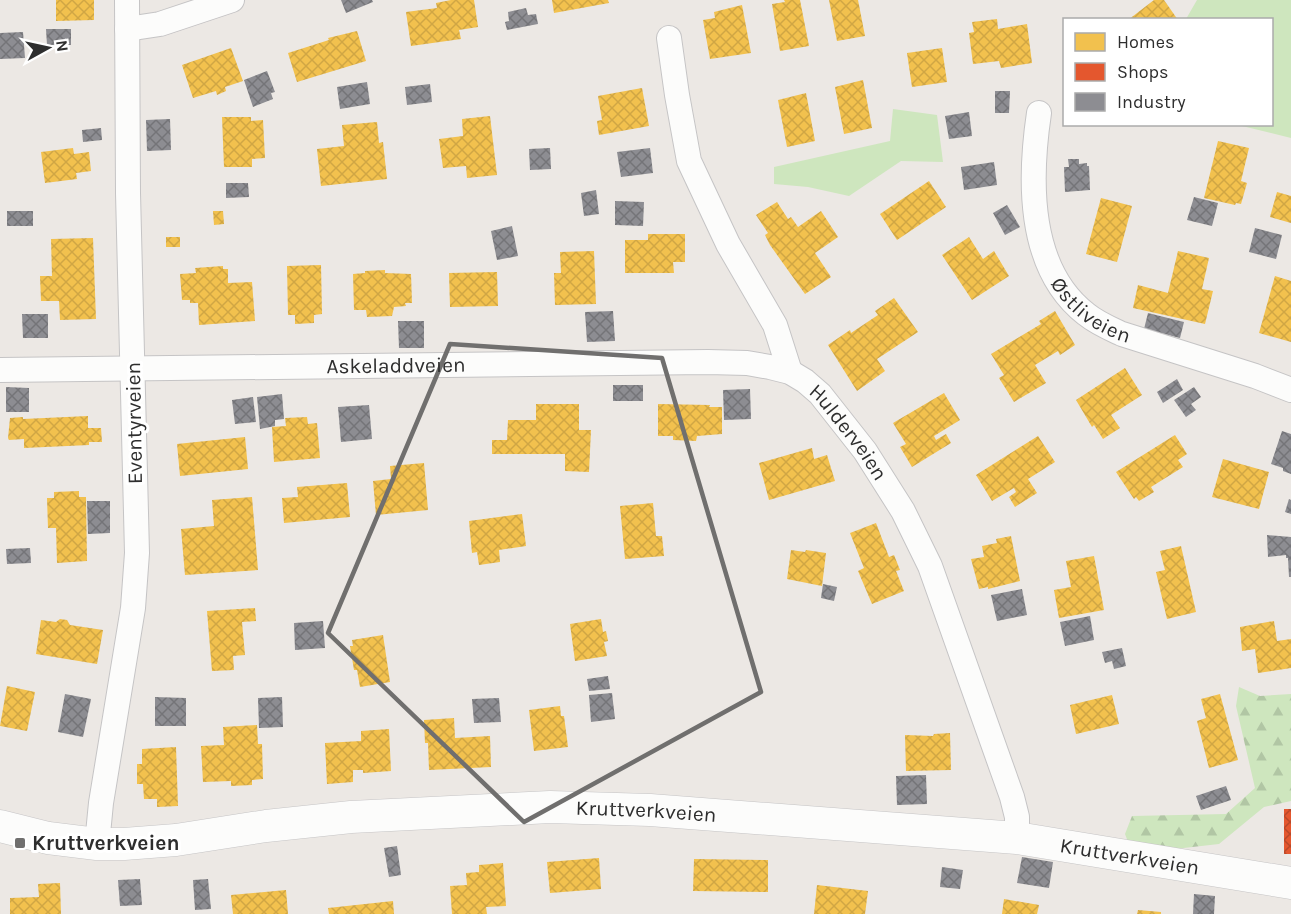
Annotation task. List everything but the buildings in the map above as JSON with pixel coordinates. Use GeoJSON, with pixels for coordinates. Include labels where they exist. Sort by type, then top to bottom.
{"type":"FeatureCollection","features":[{"type":"Feature","properties":{"kind":"street","name":"Eventyrveien"},"geometry":{"type":"LineString","coordinates":[[97,844],[99,814],[126,661],[136,578],[127,0]]}},
{"type":"Feature","properties":{"kind":"street"},"geometry":{"type":"LineString","coordinates":[[127,29],[160,24],[232,0]]}},
{"type":"Feature","properties":{"kind":"street","name":"Hulderveien"},"geometry":{"type":"LineString","coordinates":[[669,38],[689,161],[728,244],[775,325],[790,372],[806,381],[845,423],[887,484],[916,536],[945,606],[1012,797],[1017,817],[1017,838]]}},
{"type":"Feature","properties":{"kind":"street","name":"Østliveien"},"geometry":{"type":"LineString","coordinates":[[1039,113],[1033,182],[1039,235],[1051,270],[1072,301],[1085,314],[1122,334],[1255,376],[1291,390]]}},
{"type":"Feature","properties":{"kind":"street","name":"Askeladdveien"},"geometry":{"type":"LineString","coordinates":[[0,370],[708,362],[747,363],[790,372]]}},
{"type":"Feature","properties":{"kind":"street","name":"Kruttverkveien"},"geometry":{"type":"LineString","coordinates":[[0,826],[48,838],[97,844],[124,844],[167,841],[266,826],[342,818],[550,807],[650,810],[1017,838],[1291,883]]}},
{"type":"Feature","properties":{"kind":"highlighted area"},"geometry":{"type":"Polygon","coordinates":[[[450,344],[662,358],[761,692],[524,822],[328,633],[450,344]]]}},
{"type":"Feature","properties":{"kind":"green space"},"geometry":{"type":"Polygon","coordinates":[[[1197,0],[1291,0],[1291,138],[1242,126],[1273,126],[1273,18],[1187,18],[1197,0]]]}},
{"type":"Feature","properties":{"kind":"green space"},"geometry":{"type":"Polygon","coordinates":[[[893,109],[937,115],[943,162],[901,161],[849,196],[808,187],[774,184],[774,167],[890,141],[893,109]]]}},
{"type":"Feature","properties":{"kind":"green space"},"geometry":{"type":"Polygon","coordinates":[[[1239,687],[1260,696],[1291,694],[1291,801],[1264,807],[1219,844],[1166,850],[1130,847],[1125,834],[1132,816],[1226,814],[1255,788],[1236,706],[1239,687]]]}},
{"type":"Feature","properties":{"kind":"place","name":"Kruttverkveien"},"geometry":{"type":"Point","coordinates":[20,843]}}]}
